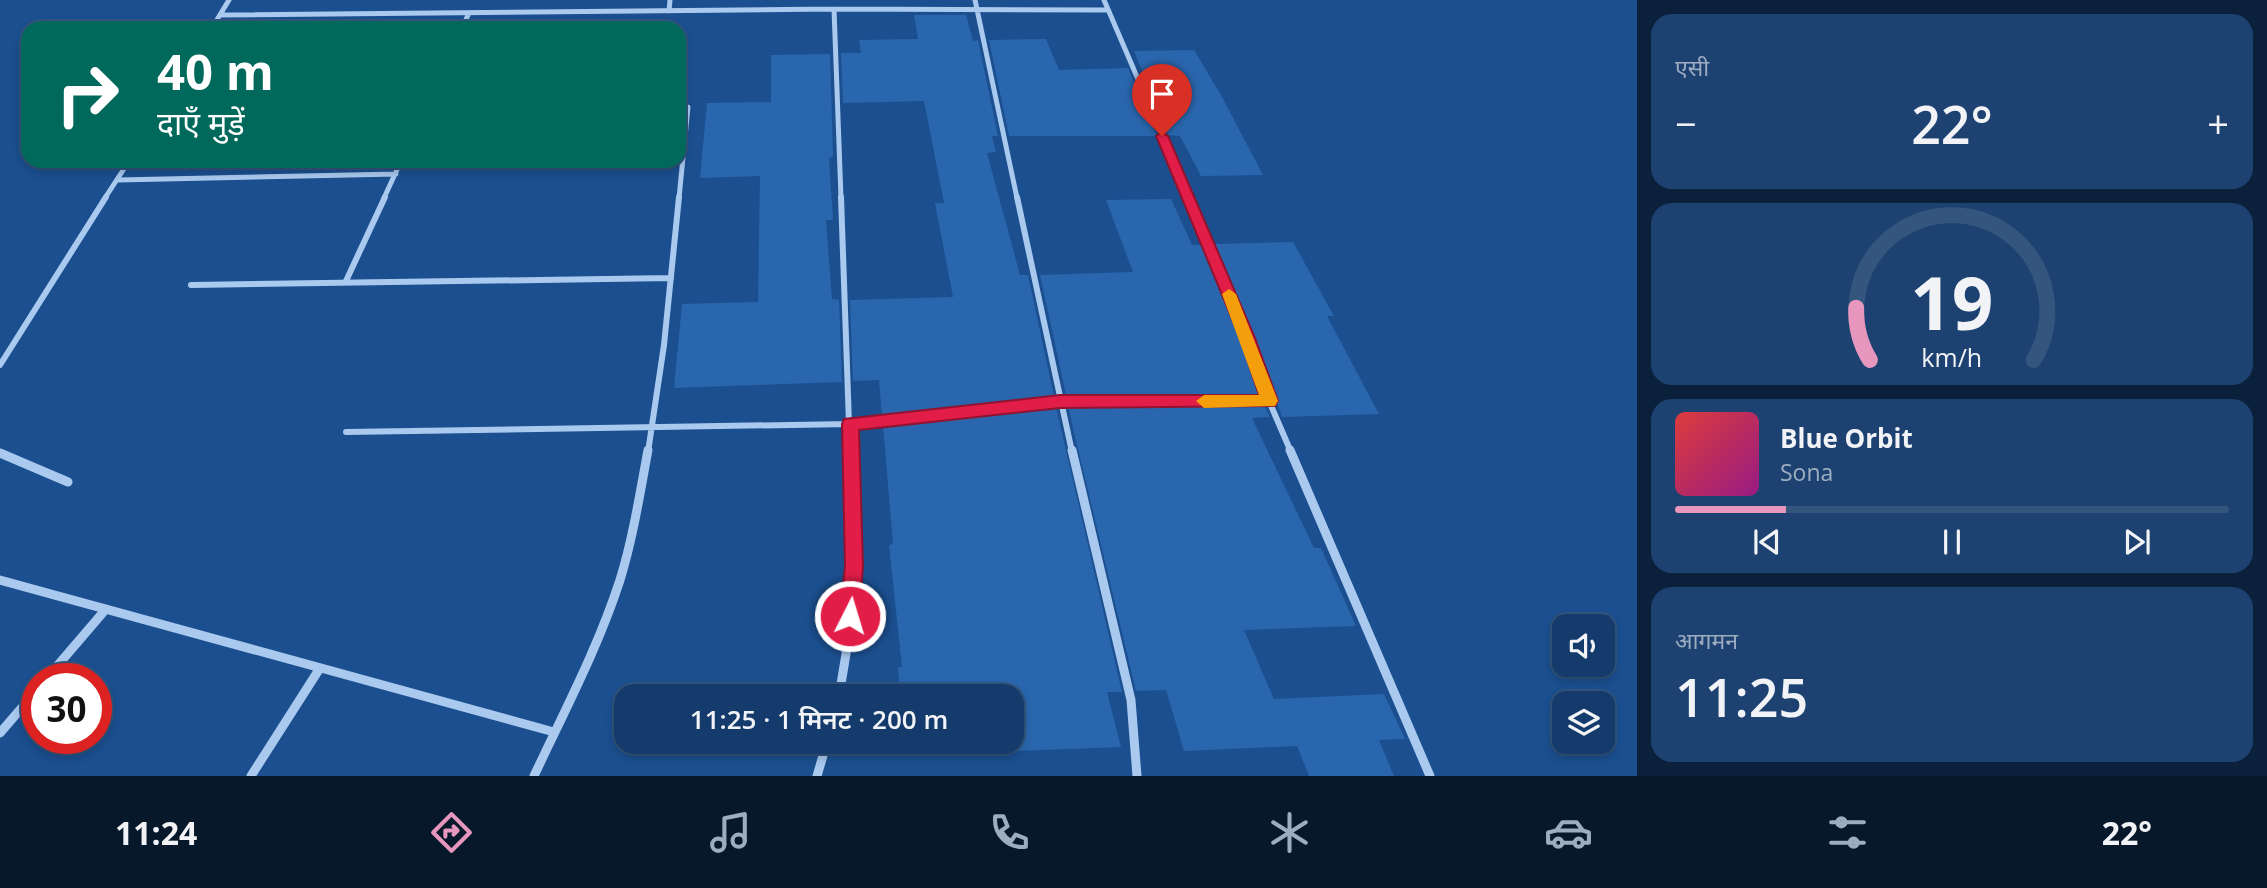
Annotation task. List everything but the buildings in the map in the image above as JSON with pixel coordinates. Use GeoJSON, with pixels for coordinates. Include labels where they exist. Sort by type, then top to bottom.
{"type":"FeatureCollection","features":[{"type":"Feature","properties":{"kind":"street"},"geometry":{"type":"LineString","coordinates":[[216,21],[229,0]]}},
{"type":"Feature","properties":{"kind":"street"},"geometry":{"type":"LineString","coordinates":[[669,11],[670,0]]}},
{"type":"Feature","properties":{"kind":"street"},"geometry":{"type":"LineString","coordinates":[[975,0],[1060,401],[1131,700],[1137,776]]}},
{"type":"Feature","properties":{"kind":"street"},"geometry":{"type":"LineString","coordinates":[[1104,0],[1248,338],[1269,401],[1430,776]]}},
{"type":"Feature","properties":{"kind":"street"},"geometry":{"type":"LineString","coordinates":[[220,15],[834,9],[1108,10]]}},
{"type":"Feature","properties":{"kind":"street"},"geometry":{"type":"LineString","coordinates":[[834,9],[854,566],[848,642],[841,684]]}},
{"type":"Feature","properties":{"kind":"street"},"geometry":{"type":"LineString","coordinates":[[465,21],[469,13]]}},
{"type":"Feature","properties":{"kind":"street"},"geometry":{"type":"LineString","coordinates":[[686,127],[688,107]]}},
{"type":"Feature","properties":{"kind":"street"},"geometry":{"type":"LineString","coordinates":[[0,365],[125,168]]}},
{"type":"Feature","properties":{"kind":"street"},"geometry":{"type":"LineString","coordinates":[[346,281],[398,168]]}},
{"type":"Feature","properties":{"kind":"street"},"geometry":{"type":"LineString","coordinates":[[534,776],[599,636],[617,589],[653,427],[682,168]]}},
{"type":"Feature","properties":{"kind":"street"},"geometry":{"type":"LineString","coordinates":[[118,180],[396,174]]}},
{"type":"Feature","properties":{"kind":"street"},"geometry":{"type":"LineString","coordinates":[[191,285],[671,278]]}},
{"type":"Feature","properties":{"kind":"street"},"geometry":{"type":"LineString","coordinates":[[346,432],[850,424],[1060,401],[1269,401]]}},
{"type":"Feature","properties":{"kind":"street"},"geometry":{"type":"LineString","coordinates":[[0,453],[68,482]]}},
{"type":"Feature","properties":{"kind":"street"},"geometry":{"type":"LineString","coordinates":[[0,580],[554,732]]}},
{"type":"Feature","properties":{"kind":"street"},"geometry":{"type":"LineString","coordinates":[[60,663],[106,609]]}},
{"type":"Feature","properties":{"kind":"street"},"geometry":{"type":"LineString","coordinates":[[251,776],[320,668]]}},
{"type":"Feature","properties":{"kind":"street"},"geometry":{"type":"LineString","coordinates":[[0,733],[21,709]]}},
{"type":"Feature","properties":{"kind":"street"},"geometry":{"type":"LineString","coordinates":[[817,776],[823,754]]}},
{"type":"Feature","properties":{"kind":"slow traffic"},"geometry":{"type":"LineString","coordinates":[[1204,401],[1269,401],[1248,338],[1229,294]]}},
{"type":"Feature","properties":{"kind":"route"},"geometry":{"type":"LineString","coordinates":[[850,616],[854,566],[850,424],[1060,401],[1269,401],[1248,338],[1162,136]]}}]}
